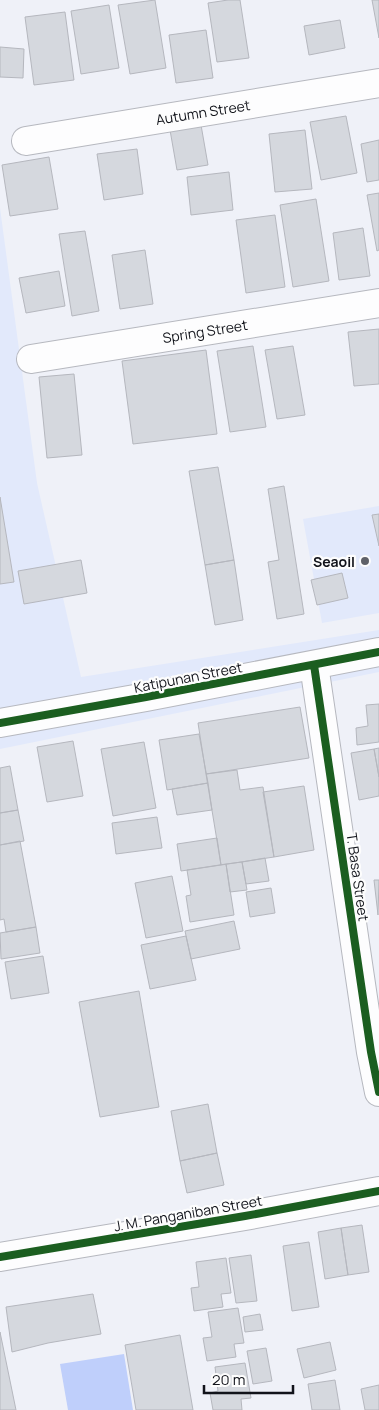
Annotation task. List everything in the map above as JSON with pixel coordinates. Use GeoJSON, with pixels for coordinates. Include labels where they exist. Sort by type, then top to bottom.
{"type":"FeatureCollection","features":[{"type":"Feature","properties":{"kind":"street","name":"Autumn Street"},"geometry":{"type":"LineString","coordinates":[[26,141],[379,83]]}},
{"type":"Feature","properties":{"kind":"street","name":"Spring Street"},"geometry":{"type":"LineString","coordinates":[[31,359],[379,303]]}},
{"type":"Feature","properties":{"kind":"street","name":"Katipunan Street"},"geometry":{"type":"LineString","coordinates":[[0,722],[146,697],[379,652]]}},
{"type":"Feature","properties":{"kind":"street","name":"T. Basa Street"},"geometry":{"type":"LineString","coordinates":[[314,665],[379,1092]]}},
{"type":"Feature","properties":{"kind":"street","name":"J. M. Panganiban Street"},"geometry":{"type":"LineString","coordinates":[[0,1257],[227,1220],[379,1191]]}},
{"type":"Feature","properties":{"kind":"shaded area"},"geometry":{"type":"Polygon","coordinates":[[[0,208],[37,483],[81,677],[379,630],[379,672],[0,749],[0,208]]]}},
{"type":"Feature","properties":{"kind":"shaded area"},"geometry":{"type":"Polygon","coordinates":[[[379,506],[379,613],[322,623],[303,519],[379,506]]]}},
{"type":"Feature","properties":{"kind":"water"},"geometry":{"type":"Polygon","coordinates":[[[124,1354],[133,1410],[68,1410],[60,1364],[124,1354]]]}},
{"type":"Feature","properties":{"kind":"building"},"geometry":{"type":"Polygon","coordinates":[[[155,0],[166,68],[130,74],[118,5],[155,0]]]}},
{"type":"Feature","properties":{"kind":"building"},"geometry":{"type":"Polygon","coordinates":[[[240,0],[249,58],[217,62],[208,3],[240,0]]]}},
{"type":"Feature","properties":{"kind":"building"},"geometry":{"type":"Polygon","coordinates":[[[372,0],[379,0],[379,38],[372,0]]]}},
{"type":"Feature","properties":{"kind":"building"},"geometry":{"type":"Polygon","coordinates":[[[109,5],[119,68],[81,74],[71,11],[109,5]]]}},
{"type":"Feature","properties":{"kind":"building"},"geometry":{"type":"Polygon","coordinates":[[[65,12],[74,80],[34,85],[25,17],[65,12]]]}},
{"type":"Feature","properties":{"kind":"building"},"geometry":{"type":"Polygon","coordinates":[[[340,20],[345,48],[309,55],[304,26],[340,20]]]}},
{"type":"Feature","properties":{"kind":"building"},"geometry":{"type":"Polygon","coordinates":[[[206,30],[213,78],[176,83],[169,35],[206,30]]]}},
{"type":"Feature","properties":{"kind":"building"},"geometry":{"type":"Polygon","coordinates":[[[0,47],[24,49],[23,78],[0,77],[0,47]]]}},
{"type":"Feature","properties":{"kind":"building"},"geometry":{"type":"Polygon","coordinates":[[[346,116],[357,173],[321,180],[310,122],[346,116]]]}},
{"type":"Feature","properties":{"kind":"building"},"geometry":{"type":"Polygon","coordinates":[[[201,125],[208,165],[177,170],[170,130],[201,125]]]}},
{"type":"Feature","properties":{"kind":"building"},"geometry":{"type":"Polygon","coordinates":[[[305,130],[312,189],[275,192],[269,134],[305,130]]]}},
{"type":"Feature","properties":{"kind":"building"},"geometry":{"type":"Polygon","coordinates":[[[379,140],[379,180],[367,182],[361,144],[379,140]]]}},
{"type":"Feature","properties":{"kind":"building"},"geometry":{"type":"Polygon","coordinates":[[[137,149],[143,194],[104,200],[97,154],[137,149]]]}},
{"type":"Feature","properties":{"kind":"building"},"geometry":{"type":"Polygon","coordinates":[[[49,157],[58,209],[10,216],[2,165],[49,157]]]}},
{"type":"Feature","properties":{"kind":"building"},"geometry":{"type":"Polygon","coordinates":[[[229,172],[233,210],[191,215],[187,177],[229,172]]]}},
{"type":"Feature","properties":{"kind":"building"},"geometry":{"type":"Polygon","coordinates":[[[379,193],[379,250],[377,251],[367,195],[379,193]]]}},
{"type":"Feature","properties":{"kind":"building"},"geometry":{"type":"Polygon","coordinates":[[[316,199],[329,281],[293,287],[280,205],[316,199]]]}},
{"type":"Feature","properties":{"kind":"building"},"geometry":{"type":"Polygon","coordinates":[[[275,215],[285,287],[246,293],[236,220],[275,215]]]}},
{"type":"Feature","properties":{"kind":"building"},"geometry":{"type":"Polygon","coordinates":[[[363,228],[370,276],[339,280],[333,233],[363,228]]]}},
{"type":"Feature","properties":{"kind":"building"},"geometry":{"type":"Polygon","coordinates":[[[85,231],[99,311],[72,316],[59,234],[85,231]]]}},
{"type":"Feature","properties":{"kind":"building"},"geometry":{"type":"Polygon","coordinates":[[[145,250],[153,304],[120,309],[112,255],[145,250]]]}},
{"type":"Feature","properties":{"kind":"building"},"geometry":{"type":"Polygon","coordinates":[[[59,271],[65,306],[26,313],[19,278],[59,271]]]}},
{"type":"Feature","properties":{"kind":"building"},"geometry":{"type":"Polygon","coordinates":[[[379,329],[379,384],[354,386],[348,332],[379,329]]]}},
{"type":"Feature","properties":{"kind":"building"},"geometry":{"type":"Polygon","coordinates":[[[253,346],[266,427],[230,432],[217,351],[253,346]]]}},
{"type":"Feature","properties":{"kind":"building"},"geometry":{"type":"Polygon","coordinates":[[[293,346],[305,415],[277,419],[265,350],[293,346]]]}},
{"type":"Feature","properties":{"kind":"building"},"geometry":{"type":"Polygon","coordinates":[[[206,350],[217,434],[133,444],[122,361],[206,350]]]}},
{"type":"Feature","properties":{"kind":"building"},"geometry":{"type":"Polygon","coordinates":[[[74,374],[82,455],[47,458],[39,377],[74,374]]]}},
{"type":"Feature","properties":{"kind":"building"},"geometry":{"type":"Polygon","coordinates":[[[218,467],[234,560],[205,565],[189,471],[218,467]]]}},
{"type":"Feature","properties":{"kind":"building"},"geometry":{"type":"Polygon","coordinates":[[[284,486],[304,614],[277,619],[268,562],[279,560],[268,489],[284,486]]]}},
{"type":"Feature","properties":{"kind":"building"},"geometry":{"type":"Polygon","coordinates":[[[0,497],[14,582],[0,584],[0,497]]]}},
{"type":"Feature","properties":{"kind":"building"},"geometry":{"type":"Polygon","coordinates":[[[379,514],[379,546],[372,515],[379,514]]]}},
{"type":"Feature","properties":{"kind":"building"},"geometry":{"type":"Polygon","coordinates":[[[81,560],[87,593],[24,604],[18,571],[81,560]]]}},
{"type":"Feature","properties":{"kind":"building"},"geometry":{"type":"Polygon","coordinates":[[[234,560],[243,620],[215,625],[205,565],[234,560]]]}},
{"type":"Feature","properties":{"kind":"building"},"geometry":{"type":"Polygon","coordinates":[[[342,573],[348,598],[317,605],[311,580],[342,573]]]}},
{"type":"Feature","properties":{"kind":"building"},"geometry":{"type":"Polygon","coordinates":[[[379,704],[379,742],[357,745],[356,728],[368,726],[366,705],[379,704]]]}},
{"type":"Feature","properties":{"kind":"building"},"geometry":{"type":"Polygon","coordinates":[[[300,707],[309,758],[206,774],[198,723],[300,707]]]}},
{"type":"Feature","properties":{"kind":"building"},"geometry":{"type":"Polygon","coordinates":[[[199,734],[208,783],[167,790],[159,740],[199,734]]]}},
{"type":"Feature","properties":{"kind":"building"},"geometry":{"type":"Polygon","coordinates":[[[73,741],[83,796],[47,802],[37,747],[73,741]]]}},
{"type":"Feature","properties":{"kind":"building"},"geometry":{"type":"Polygon","coordinates":[[[144,742],[156,808],[113,816],[101,749],[144,742]]]}},
{"type":"Feature","properties":{"kind":"building"},"geometry":{"type":"Polygon","coordinates":[[[379,748],[379,777],[374,749],[379,748]]]}},
{"type":"Feature","properties":{"kind":"building"},"geometry":{"type":"Polygon","coordinates":[[[374,749],[379,777],[379,796],[359,800],[351,753],[374,749]]]}},
{"type":"Feature","properties":{"kind":"building"},"geometry":{"type":"Polygon","coordinates":[[[10,766],[18,810],[0,813],[0,768],[10,766]]]}},
{"type":"Feature","properties":{"kind":"building"},"geometry":{"type":"Polygon","coordinates":[[[237,770],[240,790],[263,787],[274,857],[221,865],[206,774],[237,770]]]}},
{"type":"Feature","properties":{"kind":"building"},"geometry":{"type":"Polygon","coordinates":[[[208,783],[212,810],[177,815],[172,789],[208,783]]]}},
{"type":"Feature","properties":{"kind":"building"},"geometry":{"type":"Polygon","coordinates":[[[304,786],[314,850],[274,857],[263,792],[304,786]]]}},
{"type":"Feature","properties":{"kind":"building"},"geometry":{"type":"Polygon","coordinates":[[[18,810],[24,841],[0,845],[0,813],[18,810]]]}},
{"type":"Feature","properties":{"kind":"building"},"geometry":{"type":"Polygon","coordinates":[[[157,817],[162,848],[116,854],[112,823],[157,817]]]}},
{"type":"Feature","properties":{"kind":"building"},"geometry":{"type":"Polygon","coordinates":[[[217,838],[221,865],[181,871],[177,844],[217,838]]]}},
{"type":"Feature","properties":{"kind":"building"},"geometry":{"type":"Polygon","coordinates":[[[20,841],[36,927],[6,932],[4,919],[0,920],[0,845],[20,841]]]}},
{"type":"Feature","properties":{"kind":"building"},"geometry":{"type":"Polygon","coordinates":[[[265,858],[269,881],[246,884],[242,862],[265,858]]]}},
{"type":"Feature","properties":{"kind":"building"},"geometry":{"type":"Polygon","coordinates":[[[242,862],[247,890],[230,892],[226,864],[242,862]]]}},
{"type":"Feature","properties":{"kind":"building"},"geometry":{"type":"Polygon","coordinates":[[[226,864],[234,915],[190,922],[186,896],[191,895],[187,870],[226,864]]]}},
{"type":"Feature","properties":{"kind":"building"},"geometry":{"type":"Polygon","coordinates":[[[172,876],[183,931],[146,938],[135,883],[172,876]]]}},
{"type":"Feature","properties":{"kind":"building"},"geometry":{"type":"Polygon","coordinates":[[[374,880],[379,880],[378,915],[374,880]]]}},
{"type":"Feature","properties":{"kind":"building"},"geometry":{"type":"Polygon","coordinates":[[[271,888],[275,913],[250,917],[246,892],[271,888]]]}},
{"type":"Feature","properties":{"kind":"building"},"geometry":{"type":"Polygon","coordinates":[[[234,921],[240,949],[191,959],[185,931],[234,921]]]}},
{"type":"Feature","properties":{"kind":"building"},"geometry":{"type":"Polygon","coordinates":[[[36,927],[40,953],[1,959],[0,933],[36,927]]]}},
{"type":"Feature","properties":{"kind":"building"},"geometry":{"type":"Polygon","coordinates":[[[186,936],[196,980],[150,989],[141,945],[186,936]]]}},
{"type":"Feature","properties":{"kind":"building"},"geometry":{"type":"Polygon","coordinates":[[[43,956],[49,993],[11,999],[5,962],[43,956]]]}},
{"type":"Feature","properties":{"kind":"building"},"geometry":{"type":"Polygon","coordinates":[[[139,991],[159,1107],[100,1117],[79,1002],[139,991]]]}},
{"type":"Feature","properties":{"kind":"building"},"geometry":{"type":"Polygon","coordinates":[[[208,1104],[217,1153],[180,1161],[171,1111],[208,1104]]]}},
{"type":"Feature","properties":{"kind":"building"},"geometry":{"type":"Polygon","coordinates":[[[217,1153],[224,1185],[187,1193],[180,1161],[217,1153]]]}},
{"type":"Feature","properties":{"kind":"building"},"geometry":{"type":"Polygon","coordinates":[[[362,1225],[369,1272],[348,1275],[341,1228],[362,1225]]]}},
{"type":"Feature","properties":{"kind":"building"},"geometry":{"type":"Polygon","coordinates":[[[341,1228],[348,1275],[325,1279],[318,1232],[341,1228]]]}},
{"type":"Feature","properties":{"kind":"building"},"geometry":{"type":"Polygon","coordinates":[[[309,1242],[319,1307],[292,1311],[283,1246],[309,1242]]]}},
{"type":"Feature","properties":{"kind":"building"},"geometry":{"type":"Polygon","coordinates":[[[251,1255],[257,1301],[236,1303],[229,1258],[251,1255]]]}},
{"type":"Feature","properties":{"kind":"building"},"geometry":{"type":"Polygon","coordinates":[[[226,1258],[231,1293],[221,1294],[223,1307],[194,1311],[191,1288],[199,1287],[196,1262],[226,1258]]]}},
{"type":"Feature","properties":{"kind":"building"},"geometry":{"type":"Polygon","coordinates":[[[93,1294],[101,1334],[48,1343],[12,1352],[6,1307],[93,1294]]]}},
{"type":"Feature","properties":{"kind":"building"},"geometry":{"type":"Polygon","coordinates":[[[238,1308],[244,1343],[234,1344],[236,1357],[207,1361],[203,1338],[212,1337],[208,1312],[238,1308]]]}},
{"type":"Feature","properties":{"kind":"building"},"geometry":{"type":"Polygon","coordinates":[[[260,1314],[263,1330],[245,1332],[243,1317],[260,1314]]]}},
{"type":"Feature","properties":{"kind":"building"},"geometry":{"type":"Polygon","coordinates":[[[0,1332],[16,1410],[0,1410],[0,1332]]]}},
{"type":"Feature","properties":{"kind":"building"},"geometry":{"type":"Polygon","coordinates":[[[180,1335],[193,1410],[136,1410],[125,1345],[180,1335]]]}},
{"type":"Feature","properties":{"kind":"building"},"geometry":{"type":"Polygon","coordinates":[[[330,1342],[336,1370],[304,1378],[297,1349],[330,1342]]]}},
{"type":"Feature","properties":{"kind":"building"},"geometry":{"type":"Polygon","coordinates":[[[266,1348],[272,1381],[253,1384],[247,1351],[266,1348]]]}},
{"type":"Feature","properties":{"kind":"building"},"geometry":{"type":"Polygon","coordinates":[[[245,1363],[251,1398],[241,1399],[242,1410],[213,1410],[210,1393],[218,1391],[215,1367],[245,1363]]]}},
{"type":"Feature","properties":{"kind":"building"},"geometry":{"type":"Polygon","coordinates":[[[335,1380],[340,1410],[312,1410],[308,1384],[335,1380]]]}},
{"type":"Feature","properties":{"kind":"building"},"geometry":{"type":"Polygon","coordinates":[[[379,1385],[379,1410],[365,1410],[361,1389],[379,1385]]]}},
{"type":"Feature","properties":{"kind":"cycle path"},"geometry":{"type":"LineString","coordinates":[[0,723],[379,652]]}},
{"type":"Feature","properties":{"kind":"cycle path"},"geometry":{"type":"LineString","coordinates":[[314,665],[371,1052],[379,1092]]}},
{"type":"Feature","properties":{"kind":"cycle path"},"geometry":{"type":"LineString","coordinates":[[0,1257],[245,1216],[379,1191]]}},
{"type":"Feature","properties":{"kind":"place","name":"Seaoil"},"geometry":{"type":"Point","coordinates":[365,561]}}]}
